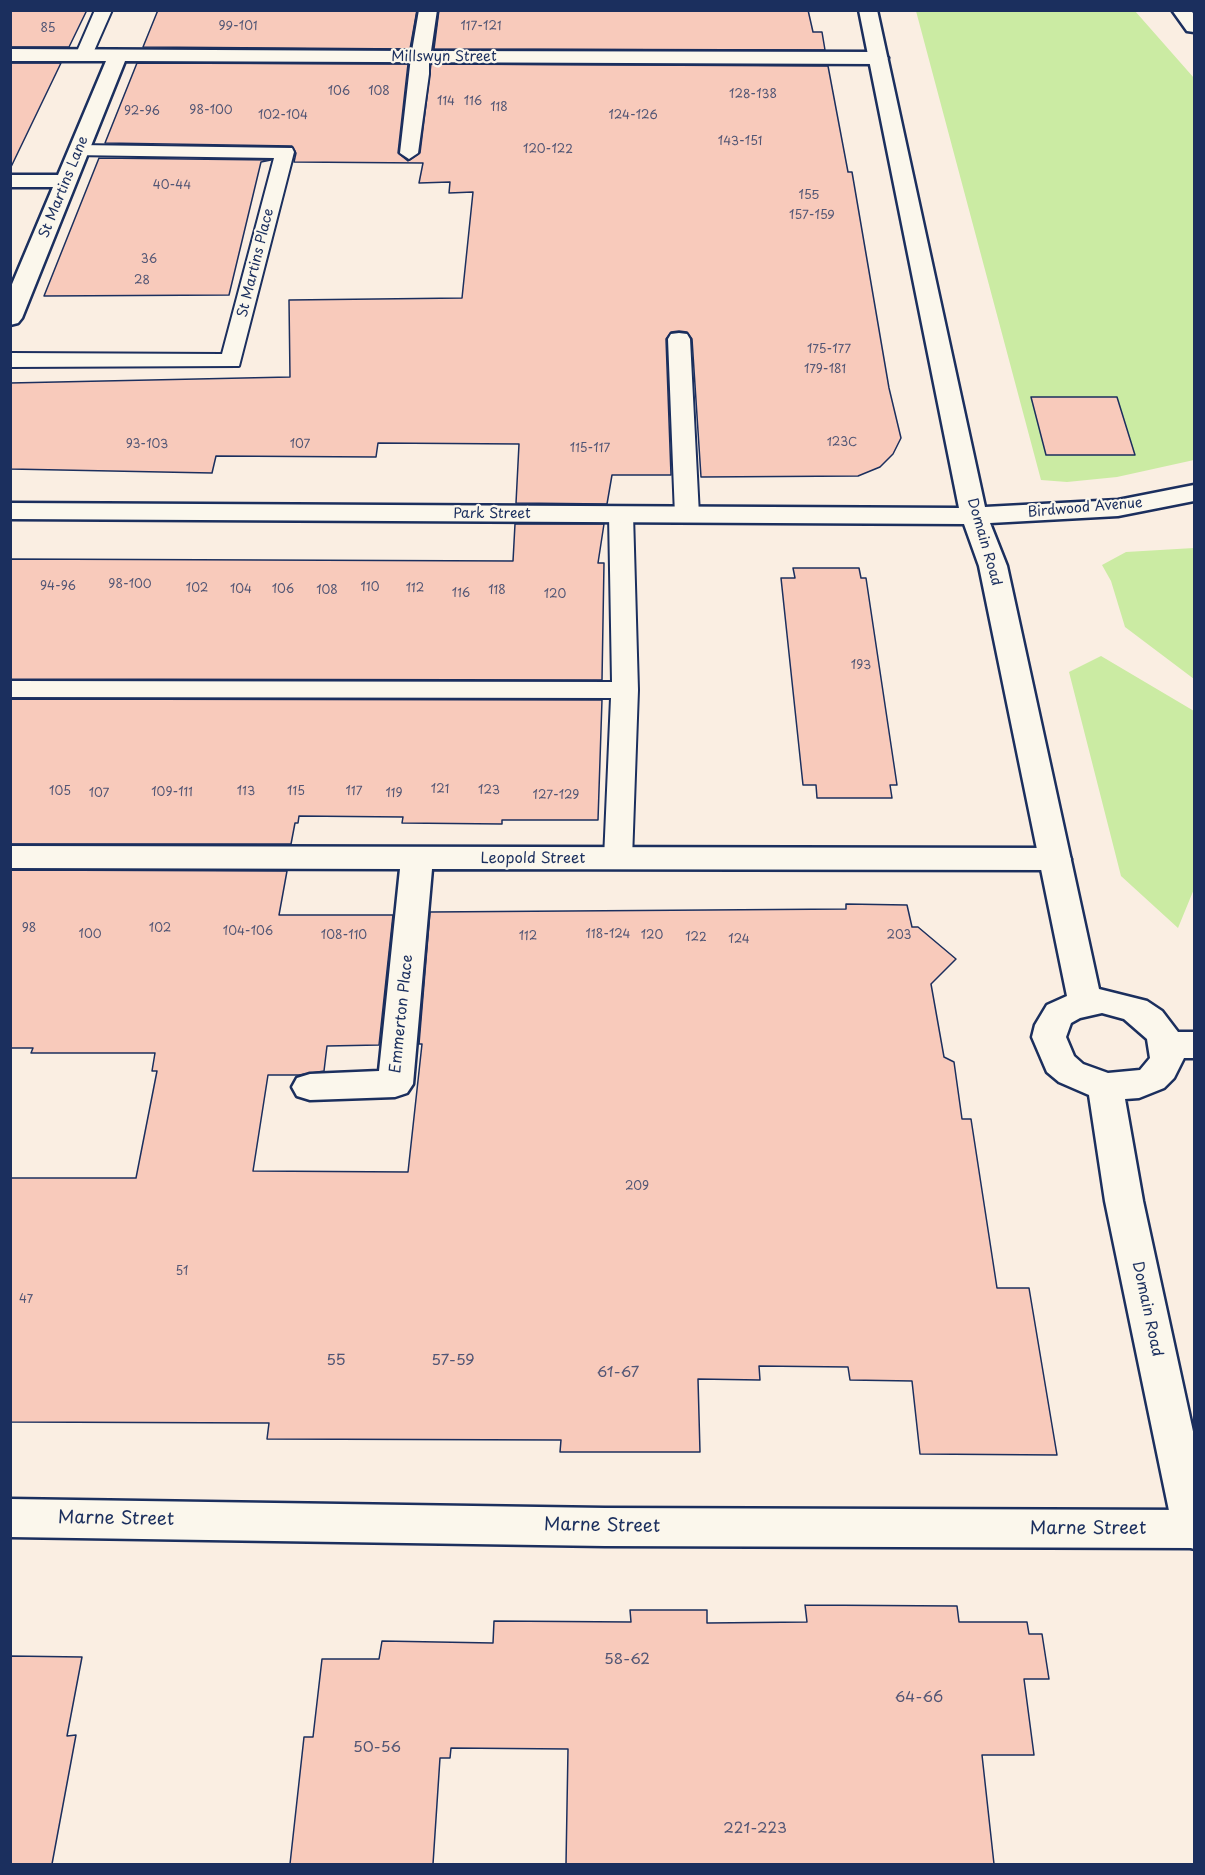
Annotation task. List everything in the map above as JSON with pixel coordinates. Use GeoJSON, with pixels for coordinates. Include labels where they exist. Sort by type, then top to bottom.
{"type":"FeatureCollection","features":[{"type":"Feature","properties":{"kind":"street"},"geometry":{"type":"LineString","coordinates":[[420,57],[428,10]]}},
{"type":"Feature","properties":{"kind":"street","name":"Domain Road"},"geometry":{"type":"LineString","coordinates":[[868,10],[974,516],[993,566],[1085,1002]]}},
{"type":"Feature","properties":{"kind":"street"},"geometry":{"type":"LineString","coordinates":[[1181,10],[1194,27]]}},
{"type":"Feature","properties":{"kind":"street","name":"Millswyn Street"},"geometry":{"type":"LineString","coordinates":[[10,55],[878,58]]}},
{"type":"Feature","properties":{"kind":"street","name":"St Martins Lane"},"geometry":{"type":"LineString","coordinates":[[10,318],[117,57]]}},
{"type":"Feature","properties":{"kind":"street"},"geometry":{"type":"LineString","coordinates":[[10,182],[67,181]]}},
{"type":"Feature","properties":{"kind":"street","name":"Birdwood Avenue"},"geometry":{"type":"LineString","coordinates":[[974,516],[1118,508],[1194,493]]}},
{"type":"Feature","properties":{"kind":"street","name":"Park Street"},"geometry":{"type":"LineString","coordinates":[[10,511],[974,516]]}},
{"type":"Feature","properties":{"kind":"street","name":"Leopold Street"},"geometry":{"type":"LineString","coordinates":[[10,857],[1055,859]]}},
{"type":"Feature","properties":{"kind":"street","name":"Emmerton Place"},"geometry":{"type":"LineString","coordinates":[[310,1087],[395,1084],[417,859]]}},
{"type":"Feature","properties":{"kind":"street"},"geometry":{"type":"LineString","coordinates":[[1102,1001],[1135,1010],[1181,1045],[1167,1058],[1162,1069],[1152,1079],[1139,1085],[1105,1086],[1071,1073],[1059,1063],[1049,1037],[1052,1025],[1059,1014],[1085,1002],[1102,1001]]}},
{"type":"Feature","properties":{"kind":"street","name":"Domain Road"},"geometry":{"type":"LineString","coordinates":[[1105,1086],[1124,1201],[1194,1530]]}},
{"type":"Feature","properties":{"kind":"street","name":"Marne Street"},"geometry":{"type":"LineString","coordinates":[[10,1518],[605,1527],[1194,1530]]}},
{"type":"Feature","properties":{"kind":"lane"},"geometry":{"type":"LineString","coordinates":[[84,56],[104,10]]}},
{"type":"Feature","properties":{"kind":"lane"},"geometry":{"type":"LineString","coordinates":[[409,153],[420,57]]}},
{"type":"Feature","properties":{"kind":"lane","name":"St Martins Place"},"geometry":{"type":"LineString","coordinates":[[10,360],[231,361],[285,152],[79,151]]}},
{"type":"Feature","properties":{"kind":"lane"},"geometry":{"type":"LineString","coordinates":[[679,339],[687,515]]}},
{"type":"Feature","properties":{"kind":"lane"},"geometry":{"type":"LineString","coordinates":[[618,859],[625,690],[621,514]]}},
{"type":"Feature","properties":{"kind":"lane"},"geometry":{"type":"LineString","coordinates":[[10,689],[625,690]]}},
{"type":"Feature","properties":{"kind":"green space"},"geometry":{"type":"Polygon","coordinates":[[[916,11],[1135,11],[1194,78],[1194,460],[1117,477],[1067,482],[1041,480],[916,11]]]}},
{"type":"Feature","properties":{"kind":"green space"},"geometry":{"type":"Polygon","coordinates":[[[1194,548],[1194,679],[1125,627],[1111,581],[1102,565],[1126,552],[1194,548]]]}},
{"type":"Feature","properties":{"kind":"green space"},"geometry":{"type":"Polygon","coordinates":[[[1101,656],[1194,711],[1194,889],[1178,928],[1121,876],[1069,672],[1101,656]]]}},
{"type":"Feature","properties":{"kind":"building"},"geometry":{"type":"Polygon","coordinates":[[[10,10],[87,10],[69,47],[10,47],[10,10]]]}},
{"type":"Feature","properties":{"kind":"building"},"geometry":{"type":"Polygon","coordinates":[[[158,10],[417,10],[410,49],[143,47],[158,10]]]}},
{"type":"Feature","properties":{"kind":"building"},"geometry":{"type":"Polygon","coordinates":[[[439,10],[808,10],[813,32],[822,32],[825,50],[434,49],[439,10]]]}},
{"type":"Feature","properties":{"kind":"building"},"geometry":{"type":"Polygon","coordinates":[[[10,63],[61,63],[10,169],[10,63]]]}},
{"type":"Feature","properties":{"kind":"building"},"geometry":{"type":"Polygon","coordinates":[[[137,63],[408,64],[398,153],[408,161],[420,153],[431,64],[828,66],[848,172],[852,172],[889,388],[901,438],[893,454],[880,467],[858,476],[701,477],[692,339],[687,332],[679,331],[671,332],[666,339],[671,475],[612,475],[607,504],[516,503],[519,444],[378,443],[376,457],[216,456],[212,473],[10,469],[10,383],[290,377],[289,300],[462,298],[473,192],[449,193],[450,182],[419,183],[423,163],[294,162],[296,153],[292,146],[105,143],[137,63]]]}},
{"type":"Feature","properties":{"kind":"building"},"geometry":{"type":"Polygon","coordinates":[[[99,158],[271,160],[261,162],[229,295],[44,296],[99,158]]]}},
{"type":"Feature","properties":{"kind":"building"},"geometry":{"type":"Polygon","coordinates":[[[1031,397],[1117,397],[1135,455],[1046,455],[1031,397]]]}},
{"type":"Feature","properties":{"kind":"building"},"geometry":{"type":"Polygon","coordinates":[[[515,524],[604,524],[598,563],[604,563],[602,680],[10,679],[10,559],[513,561],[515,524]]]}},
{"type":"Feature","properties":{"kind":"building"},"geometry":{"type":"Polygon","coordinates":[[[793,568],[859,568],[861,578],[866,578],[897,785],[890,785],[892,798],[817,798],[816,785],[803,785],[781,578],[795,578],[793,568]]]}},
{"type":"Feature","properties":{"kind":"building"},"geometry":{"type":"Polygon","coordinates":[[[10,699],[602,700],[598,820],[502,820],[502,824],[402,823],[403,817],[299,816],[298,823],[295,823],[291,844],[10,844],[10,699]]]}},
{"type":"Feature","properties":{"kind":"building"},"geometry":{"type":"Polygon","coordinates":[[[10,870],[287,871],[279,915],[393,915],[379,1045],[327,1046],[324,1071],[299,1075],[268,1075],[253,1171],[408,1172],[422,1044],[419,1044],[430,912],[846,909],[846,904],[907,905],[912,927],[918,927],[956,959],[931,984],[944,1057],[954,1062],[962,1119],[971,1119],[997,1288],[1029,1288],[1057,1455],[920,1454],[912,1381],[850,1380],[848,1367],[759,1366],[760,1380],[698,1379],[700,1452],[560,1452],[561,1440],[267,1439],[269,1423],[10,1422],[10,1178],[136,1178],[157,1071],[152,1071],[155,1053],[31,1053],[33,1048],[10,1048],[10,870]]]}},
{"type":"Feature","properties":{"kind":"building"},"geometry":{"type":"Polygon","coordinates":[[[805,1605],[957,1606],[959,1622],[1027,1622],[1029,1634],[1042,1634],[1049,1679],[1024,1679],[1034,1755],[982,1755],[994,1864],[566,1864],[568,1749],[451,1748],[450,1758],[440,1758],[433,1864],[290,1864],[304,1737],[313,1737],[322,1659],[379,1659],[382,1641],[493,1643],[494,1621],[631,1622],[630,1610],[707,1610],[707,1623],[807,1622],[805,1605]]]}},
{"type":"Feature","properties":{"kind":"building"},"geometry":{"type":"Polygon","coordinates":[[[10,1656],[82,1657],[67,1736],[76,1735],[52,1864],[10,1864],[10,1656]]]}}]}
